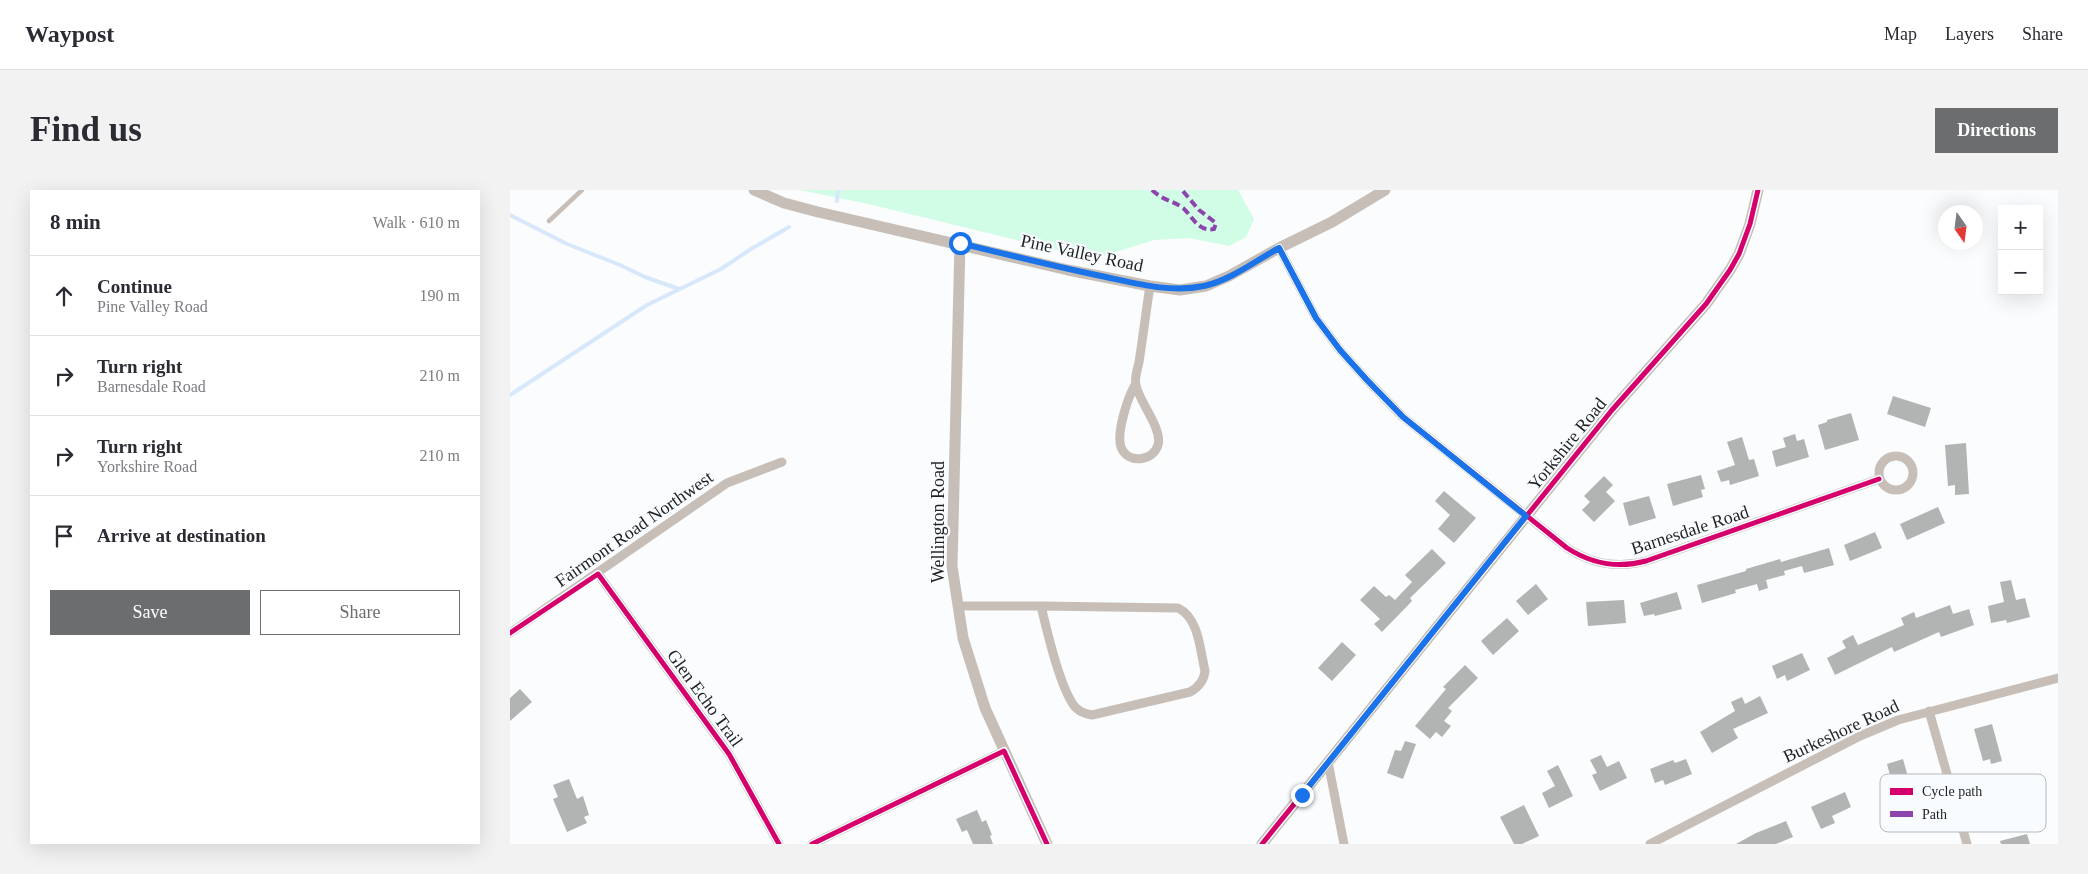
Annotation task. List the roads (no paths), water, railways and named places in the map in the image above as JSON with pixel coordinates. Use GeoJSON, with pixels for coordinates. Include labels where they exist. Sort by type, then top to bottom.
{"type":"FeatureCollection","features":[{"type":"Feature","properties":{"kind":"street","name":"Pine Valley Road"},"geometry":{"type":"LineString","coordinates":[[754,190],[784,202],[818,212],[960,243],[1068,270],[1180,290],[1206,286],[1230,276],[1279,248],[1332,222],[1385,190]]}},
{"type":"Feature","properties":{"kind":"street","name":"Yorkshire Road"},"geometry":{"type":"LineString","coordinates":[[1262,844],[1618,402],[1706,304],[1739,254],[1750,224],[1758,190]]}},
{"type":"Feature","properties":{"kind":"street","name":"Wellington Road"},"geometry":{"type":"LineString","coordinates":[[960,243],[952,566],[962,638],[985,708],[1047,844]]}},
{"type":"Feature","properties":{"kind":"street","name":"Barnesdale Road"},"geometry":{"type":"LineString","coordinates":[[1279,248],[1316,318],[1340,350],[1403,417],[1526,516],[1580,556],[1607,564],[1634,564],[1879,478]]}},
{"type":"Feature","properties":{"kind":"street"},"geometry":{"type":"LineString","coordinates":[[1136,385],[1159,441],[1156,450],[1150,456],[1140,460],[1131,458],[1123,452],[1120,444],[1126,404],[1136,385],[1150,286]]}},
{"type":"Feature","properties":{"kind":"street","name":"Fairmont Road Northwest"},"geometry":{"type":"LineString","coordinates":[[510,634],[727,483],[782,462]]}},
{"type":"Feature","properties":{"kind":"street","name":"Glen Echo Trail"},"geometry":{"type":"LineString","coordinates":[[598,574],[729,754],[779,844]]}},
{"type":"Feature","properties":{"kind":"street"},"geometry":{"type":"LineString","coordinates":[[958,606],[1041,606],[1178,608],[1185,611],[1192,621],[1205,671],[1204,677],[1196,689],[1190,692],[1092,715],[1086,714],[1074,706],[1066,690],[1054,655],[1041,606]]}},
{"type":"Feature","properties":{"kind":"street","name":"Burkeshore Road"},"geometry":{"type":"LineString","coordinates":[[1650,844],[1860,736],[1898,720],[2058,678]]}},
{"type":"Feature","properties":{"kind":"street"},"geometry":{"type":"LineString","coordinates":[[1929,712],[1947,774]]}},
{"type":"Feature","properties":{"kind":"street"},"geometry":{"type":"LineString","coordinates":[[812,844],[1004,751]]}},
{"type":"Feature","properties":{"kind":"street"},"geometry":{"type":"LineString","coordinates":[[1328,762],[1344,844]]}},
{"type":"Feature","properties":{"kind":"lane"},"geometry":{"type":"LineString","coordinates":[[549,221],[582,190]]}},
{"type":"Feature","properties":{"kind":"waterway"},"geometry":{"type":"LineString","coordinates":[[837,201],[838,190]]}},
{"type":"Feature","properties":{"kind":"waterway"},"geometry":{"type":"LineString","coordinates":[[510,215],[567,244],[645,277],[679,289]]}},
{"type":"Feature","properties":{"kind":"waterway"},"geometry":{"type":"LineString","coordinates":[[510,395],[647,305],[721,269],[789,227]]}}]}
